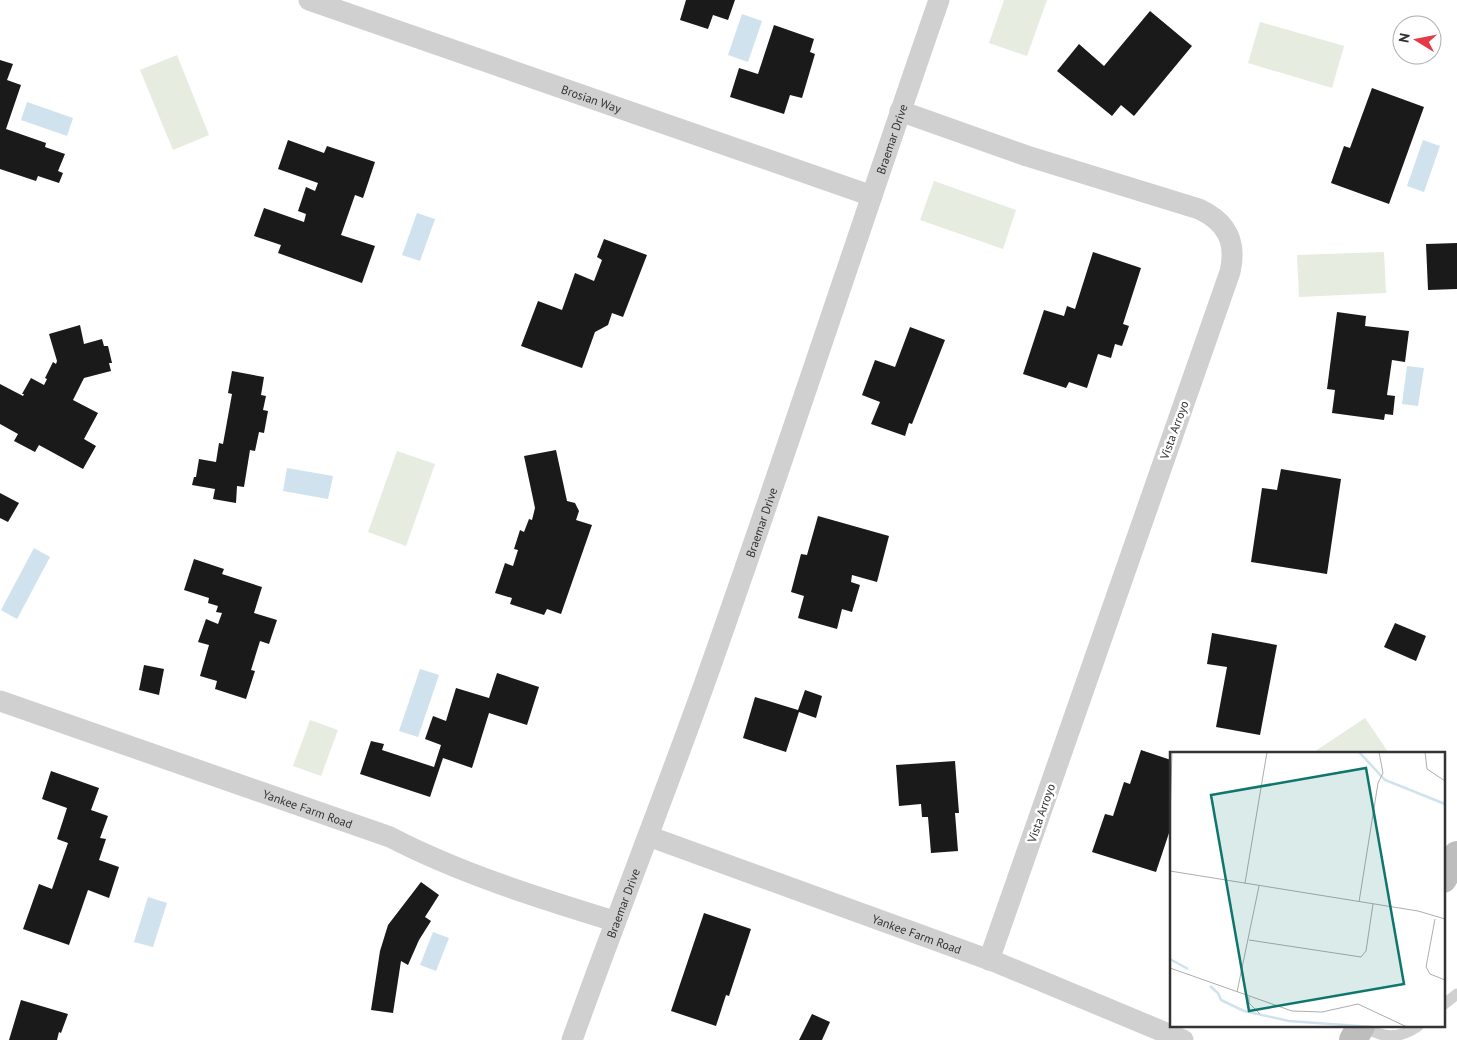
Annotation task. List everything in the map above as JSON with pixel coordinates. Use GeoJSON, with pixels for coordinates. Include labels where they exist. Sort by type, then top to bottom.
{"type":"FeatureCollection","features":[{"type":"Feature","properties":{"kind":"street","name":"Brosian Way"},"geometry":{"type":"LineString","coordinates":[[310,0],[872,196]]}},
{"type":"Feature","properties":{"kind":"street","name":"Braemar Drive"},"geometry":{"type":"LineString","coordinates":[[572,1040],[614,921],[648,836],[705,681],[938,0]]}},
{"type":"Feature","properties":{"kind":"street","name":"Vista Arroyo"},"geometry":{"type":"LineString","coordinates":[[900,111],[1027,156],[1199,208],[1211,214],[1221,223],[1228,234],[1232,246],[1233,260],[1230,272],[989,960]]}},
{"type":"Feature","properties":{"kind":"street","name":"Yankee Farm Road"},"geometry":{"type":"LineString","coordinates":[[0,701],[390,837],[430,856],[504,884],[614,921]]}},
{"type":"Feature","properties":{"kind":"street","name":"Yankee Farm Road"},"geometry":{"type":"LineString","coordinates":[[648,836],[989,960],[1183,1040]]}},
{"type":"Feature","properties":{"kind":"street"},"geometry":{"type":"LineString","coordinates":[[1444,877],[1457,855]]}},
{"type":"Feature","properties":{"kind":"street"},"geometry":{"type":"LineString","coordinates":[[1353,1040],[1360,1028]]}},
{"type":"Feature","properties":{"kind":"lane"},"geometry":{"type":"LineString","coordinates":[[1444,1004],[1457,994]]}},
{"type":"Feature","properties":{"kind":"lane"},"geometry":{"type":"LineString","coordinates":[[1365,1028],[1390,1037],[1404,1035],[1415,1028]]}},
{"type":"Feature","properties":{"kind":"shaded area"},"geometry":{"type":"Polygon","coordinates":[[[1004,0],[1047,0],[1027,56],[989,43],[1004,0]]]}},
{"type":"Feature","properties":{"kind":"shaded area"},"geometry":{"type":"Polygon","coordinates":[[[1260,22],[1344,46],[1332,88],[1248,63],[1260,22]]]}},
{"type":"Feature","properties":{"kind":"shaded area"},"geometry":{"type":"Polygon","coordinates":[[[177,55],[209,135],[173,150],[140,70],[177,55]]]}},
{"type":"Feature","properties":{"kind":"shaded area"},"geometry":{"type":"Polygon","coordinates":[[[934,181],[1016,210],[1003,249],[920,220],[934,181]]]}},
{"type":"Feature","properties":{"kind":"shaded area"},"geometry":{"type":"Polygon","coordinates":[[[1384,252],[1386,293],[1299,297],[1297,255],[1384,252]]]}},
{"type":"Feature","properties":{"kind":"shaded area"},"geometry":{"type":"Polygon","coordinates":[[[397,451],[435,464],[406,546],[368,532],[397,451]]]}},
{"type":"Feature","properties":{"kind":"shaded area"},"geometry":{"type":"Polygon","coordinates":[[[1365,718],[1388,752],[1314,752],[1365,718]]]}},
{"type":"Feature","properties":{"kind":"shaded area"},"geometry":{"type":"Polygon","coordinates":[[[310,720],[338,730],[321,776],[293,766],[310,720]]]}},
{"type":"Feature","properties":{"kind":"water"},"geometry":{"type":"Polygon","coordinates":[[[742,14],[762,21],[748,62],[728,55],[742,14]]]}},
{"type":"Feature","properties":{"kind":"water"},"geometry":{"type":"Polygon","coordinates":[[[27,102],[73,118],[67,136],[21,120],[27,102]]]}},
{"type":"Feature","properties":{"kind":"water"},"geometry":{"type":"Polygon","coordinates":[[[1423,140],[1440,146],[1424,192],[1407,186],[1423,140]]]}},
{"type":"Feature","properties":{"kind":"water"},"geometry":{"type":"Polygon","coordinates":[[[417,213],[435,219],[420,261],[402,255],[417,213]]]}},
{"type":"Feature","properties":{"kind":"water"},"geometry":{"type":"Polygon","coordinates":[[[1407,366],[1424,368],[1418,406],[1402,404],[1407,366]]]}},
{"type":"Feature","properties":{"kind":"water"},"geometry":{"type":"Polygon","coordinates":[[[287,468],[333,476],[328,499],[283,491],[287,468]]]}},
{"type":"Feature","properties":{"kind":"water"},"geometry":{"type":"Polygon","coordinates":[[[34,548],[50,557],[17,619],[1,610],[34,548]]]}},
{"type":"Feature","properties":{"kind":"water"},"geometry":{"type":"Polygon","coordinates":[[[420,669],[439,675],[418,737],[399,731],[420,669]]]}},
{"type":"Feature","properties":{"kind":"water"},"geometry":{"type":"Polygon","coordinates":[[[148,897],[167,903],[153,947],[134,942],[148,897]]]}},
{"type":"Feature","properties":{"kind":"water"},"geometry":{"type":"Polygon","coordinates":[[[433,932],[449,938],[436,971],[420,965],[433,932]]]}},
{"type":"Feature","properties":{"kind":"building"},"geometry":{"type":"Polygon","coordinates":[[[686,0],[735,0],[728,20],[713,15],[708,29],[680,20],[686,0]]]}},
{"type":"Feature","properties":{"kind":"building"},"geometry":{"type":"Polygon","coordinates":[[[1150,11],[1192,46],[1134,116],[1121,105],[1112,116],[1057,71],[1079,44],[1104,66],[1150,11]]]}},
{"type":"Feature","properties":{"kind":"building"},"geometry":{"type":"Polygon","coordinates":[[[774,25],[814,39],[810,52],[815,54],[802,98],[790,95],[784,114],[730,97],[739,68],[758,74],[774,25]]]}},
{"type":"Feature","properties":{"kind":"building"},"geometry":{"type":"Polygon","coordinates":[[[0,60],[13,64],[7,80],[21,85],[6,129],[46,143],[45,147],[65,154],[58,171],[63,173],[59,183],[38,176],[36,181],[0,169],[0,60]]]}},
{"type":"Feature","properties":{"kind":"building"},"geometry":{"type":"Polygon","coordinates":[[[1372,88],[1424,107],[1389,204],[1331,183],[1344,146],[1350,148],[1372,88]]]}},
{"type":"Feature","properties":{"kind":"building"},"geometry":{"type":"Polygon","coordinates":[[[288,140],[324,153],[327,146],[375,162],[363,198],[355,195],[341,235],[375,246],[362,283],[278,253],[281,245],[254,236],[264,208],[304,222],[306,214],[298,211],[306,187],[315,191],[318,183],[278,169],[288,140]]]}},
{"type":"Feature","properties":{"kind":"building"},"geometry":{"type":"Polygon","coordinates":[[[604,239],[647,255],[623,317],[612,313],[608,325],[595,332],[582,368],[521,346],[538,301],[562,310],[575,273],[594,281],[602,260],[597,257],[604,239]]]}},
{"type":"Feature","properties":{"kind":"building"},"geometry":{"type":"Polygon","coordinates":[[[1457,243],[1457,289],[1428,290],[1426,244],[1457,243]]]}},
{"type":"Feature","properties":{"kind":"building"},"geometry":{"type":"Polygon","coordinates":[[[1093,252],[1141,268],[1123,324],[1129,326],[1122,346],[1115,344],[1111,358],[1098,354],[1087,388],[1069,382],[1066,388],[1023,374],[1044,310],[1064,316],[1067,306],[1075,309],[1093,252]]]}},
{"type":"Feature","properties":{"kind":"building"},"geometry":{"type":"Polygon","coordinates":[[[1337,312],[1366,316],[1365,326],[1409,331],[1405,362],[1392,360],[1387,395],[1395,396],[1393,415],[1385,414],[1384,420],[1332,413],[1335,390],[1327,389],[1337,312]]]}},
{"type":"Feature","properties":{"kind":"building"},"geometry":{"type":"Polygon","coordinates":[[[80,325],[84,344],[102,339],[104,346],[108,346],[112,363],[109,363],[111,371],[84,378],[73,400],[98,413],[84,439],[96,446],[83,469],[39,445],[35,452],[14,441],[18,434],[0,424],[0,384],[23,396],[24,394],[22,394],[31,378],[44,385],[47,379],[45,378],[53,362],[56,364],[57,361],[49,334],[80,325]]]}},
{"type":"Feature","properties":{"kind":"building"},"geometry":{"type":"Polygon","coordinates":[[[910,327],[945,340],[912,424],[909,423],[905,436],[871,424],[880,402],[862,395],[875,360],[895,367],[910,327]]]}},
{"type":"Feature","properties":{"kind":"building"},"geometry":{"type":"Polygon","coordinates":[[[232,371],[264,377],[261,395],[266,396],[263,410],[268,411],[264,433],[259,432],[255,451],[250,450],[244,487],[237,486],[236,503],[213,499],[215,489],[192,485],[194,477],[196,477],[199,459],[216,462],[219,443],[223,444],[232,394],[228,393],[232,371]]]}},
{"type":"Feature","properties":{"kind":"building"},"geometry":{"type":"Polygon","coordinates":[[[556,450],[567,501],[575,503],[579,511],[576,520],[592,525],[561,614],[547,609],[544,615],[510,604],[512,598],[495,593],[505,563],[513,566],[518,550],[514,549],[520,530],[524,532],[529,519],[532,520],[535,508],[524,456],[556,450]]]}},
{"type":"Feature","properties":{"kind":"building"},"geometry":{"type":"Polygon","coordinates":[[[1281,469],[1341,479],[1327,574],[1251,562],[1262,488],[1277,490],[1281,469]]]}},
{"type":"Feature","properties":{"kind":"building"},"geometry":{"type":"Polygon","coordinates":[[[0,493],[19,503],[8,522],[0,518],[0,493]]]}},
{"type":"Feature","properties":{"kind":"building"},"geometry":{"type":"Polygon","coordinates":[[[818,516],[889,536],[877,582],[852,575],[851,582],[860,585],[852,612],[842,609],[837,629],[798,618],[804,596],[791,592],[801,554],[807,555],[818,516]]]}},
{"type":"Feature","properties":{"kind":"building"},"geometry":{"type":"Polygon","coordinates":[[[194,559],[224,569],[222,574],[262,587],[254,613],[277,620],[269,644],[260,641],[251,670],[255,671],[246,699],[215,689],[217,681],[200,676],[209,645],[198,642],[206,619],[218,624],[222,613],[216,612],[218,606],[208,603],[209,598],[184,590],[194,559]]]}},
{"type":"Feature","properties":{"kind":"building"},"geometry":{"type":"Polygon","coordinates":[[[1395,623],[1426,636],[1416,661],[1384,647],[1395,623]]]}},
{"type":"Feature","properties":{"kind":"building"},"geometry":{"type":"Polygon","coordinates":[[[1212,633],[1277,645],[1260,735],[1216,727],[1227,667],[1207,664],[1212,633]]]}},
{"type":"Feature","properties":{"kind":"building"},"geometry":{"type":"Polygon","coordinates":[[[144,665],[164,669],[159,695],[139,690],[144,665]]]}},
{"type":"Feature","properties":{"kind":"building"},"geometry":{"type":"Polygon","coordinates":[[[497,673],[539,687],[527,725],[489,713],[472,768],[443,758],[430,797],[360,774],[371,741],[384,744],[382,750],[434,767],[441,745],[425,739],[433,716],[446,721],[456,688],[489,698],[497,673]]]}},
{"type":"Feature","properties":{"kind":"building"},"geometry":{"type":"Polygon","coordinates":[[[805,690],[822,696],[816,718],[799,712],[786,752],[743,738],[755,697],[798,710],[805,690]]]}},
{"type":"Feature","properties":{"kind":"building"},"geometry":{"type":"Polygon","coordinates":[[[1141,750],[1170,760],[1170,830],[1156,872],[1092,852],[1105,814],[1113,816],[1124,782],[1130,784],[1141,750]]]}},
{"type":"Feature","properties":{"kind":"building"},"geometry":{"type":"Polygon","coordinates":[[[955,761],[959,813],[955,813],[958,851],[931,853],[928,817],[922,817],[921,804],[899,806],[896,765],[955,761]]]}},
{"type":"Feature","properties":{"kind":"building"},"geometry":{"type":"Polygon","coordinates":[[[51,771],[99,788],[91,810],[108,816],[100,838],[106,839],[99,860],[119,867],[109,898],[88,890],[69,945],[23,929],[39,884],[52,889],[68,843],[57,839],[67,808],[42,799],[51,771]]]}},
{"type":"Feature","properties":{"kind":"building"},"geometry":{"type":"Polygon","coordinates":[[[421,882],[439,895],[425,917],[431,921],[419,940],[408,965],[401,961],[393,1013],[371,1010],[380,951],[388,925],[421,882]]]}},
{"type":"Feature","properties":{"kind":"building"},"geometry":{"type":"Polygon","coordinates":[[[704,913],[751,929],[729,996],[726,995],[716,1026],[671,1011],[704,913]]]}},
{"type":"Feature","properties":{"kind":"building"},"geometry":{"type":"Polygon","coordinates":[[[21,1000],[68,1014],[57,1040],[9,1040],[21,1000]]]}},
{"type":"Feature","properties":{"kind":"building"},"geometry":{"type":"Polygon","coordinates":[[[812,1014],[830,1022],[822,1040],[799,1040],[812,1014]]]}}]}
